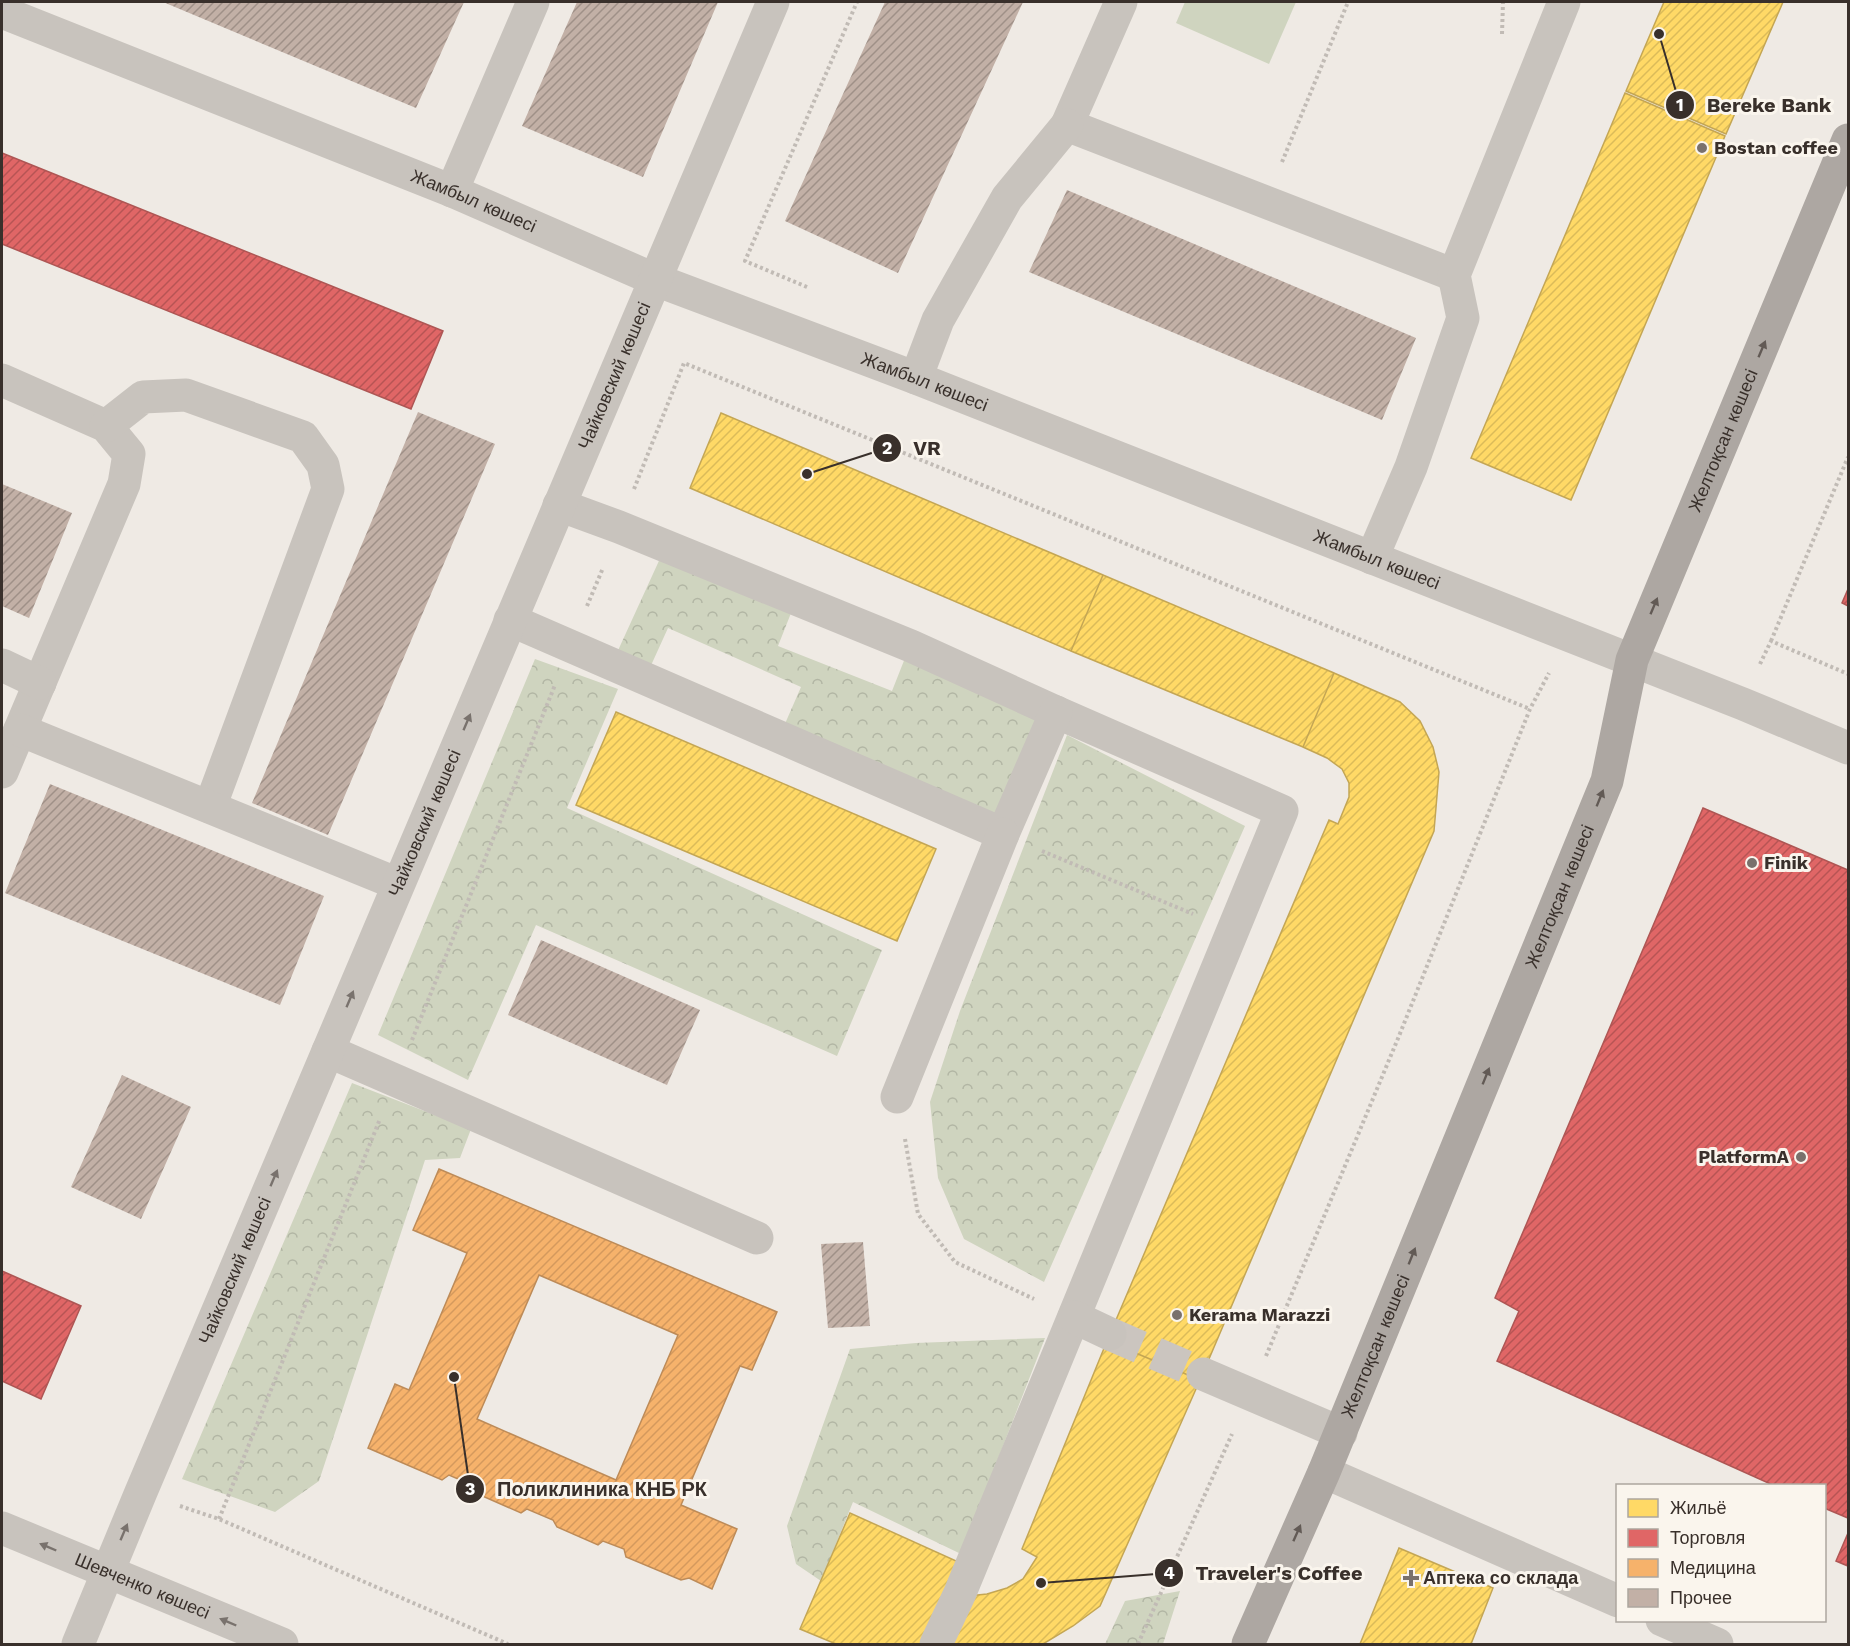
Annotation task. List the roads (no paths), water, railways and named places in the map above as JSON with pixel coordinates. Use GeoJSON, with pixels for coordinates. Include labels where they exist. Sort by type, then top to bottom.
{"type":"FeatureCollection","features":[{"type":"Feature","properties":{"kind":"main road","name":"Желтоқсан көшесі"},"geometry":{"type":"LineString","coordinates":[[1248,1644],[1341,1433],[1607,781],[1632,660],[1848,140]]}},
{"type":"Feature","properties":{"kind":"street"},"geometry":{"type":"LineString","coordinates":[[452,191],[533,2]]}},
{"type":"Feature","properties":{"kind":"street","name":"Чайковский көшесі"},"geometry":{"type":"LineString","coordinates":[[78,1644],[773,2]]}},
{"type":"Feature","properties":{"kind":"street"},"geometry":{"type":"LineString","coordinates":[[916,378],[938,320],[1007,198],[1067,125],[1121,2]]}},
{"type":"Feature","properties":{"kind":"street"},"geometry":{"type":"LineString","coordinates":[[1372,558],[1411,467],[1463,318],[1454,275],[1564,2]]}},
{"type":"Feature","properties":{"kind":"street","name":"Жамбыл көшесі"},"geometry":{"type":"LineString","coordinates":[[2,12],[452,191],[656,280],[916,378],[1632,660],[1848,748]]}},
{"type":"Feature","properties":{"kind":"street"},"geometry":{"type":"LineString","coordinates":[[1067,125],[1454,275]]}},
{"type":"Feature","properties":{"kind":"street"},"geometry":{"type":"LineString","coordinates":[[2,380],[106,426],[129,454],[124,484],[2,772]]}},
{"type":"Feature","properties":{"kind":"street"},"geometry":{"type":"LineString","coordinates":[[106,426],[143,397],[186,395],[303,437],[323,465],[328,489],[210,807]]}},
{"type":"Feature","properties":{"kind":"street"},"geometry":{"type":"LineString","coordinates":[[559,505],[619,527],[911,646],[1282,811],[960,1593],[936,1644]]}},
{"type":"Feature","properties":{"kind":"street"},"geometry":{"type":"LineString","coordinates":[[510,621],[1003,834]]}},
{"type":"Feature","properties":{"kind":"street"},"geometry":{"type":"LineString","coordinates":[[2,665],[40,683]]}},
{"type":"Feature","properties":{"kind":"street"},"geometry":{"type":"LineString","coordinates":[[897,1097],[1003,834],[1056,712]]}},
{"type":"Feature","properties":{"kind":"street"},"geometry":{"type":"LineString","coordinates":[[20,730],[398,884]]}},
{"type":"Feature","properties":{"kind":"street"},"geometry":{"type":"LineString","coordinates":[[328,1051],[757,1238]]}},
{"type":"Feature","properties":{"kind":"street"},"geometry":{"type":"LineString","coordinates":[[1074,1317],[1110,1334]]}},
{"type":"Feature","properties":{"kind":"street"},"geometry":{"type":"LineString","coordinates":[[1203,1374],[1341,1433]]}},
{"type":"Feature","properties":{"kind":"street"},"geometry":{"type":"LineString","coordinates":[[1324,1472],[1616,1601]]}},
{"type":"Feature","properties":{"kind":"street","name":"Шевченко көшесі"},"geometry":{"type":"LineString","coordinates":[[2,1528],[282,1644]]}},
{"type":"Feature","properties":{"kind":"street"},"geometry":{"type":"LineString","coordinates":[[1667,1622],[1717,1644]]}},
{"type":"Feature","properties":{"kind":"tunnel"},"geometry":{"type":"LineString","coordinates":[[1110,1334],[1203,1374]]}},
{"type":"Feature","properties":{"kind":"place","name":"Bereke Bank"},"geometry":{"type":"Point","coordinates":[1659,34]}},
{"type":"Feature","properties":{"kind":"place","name":"Bostan coffee"},"geometry":{"type":"Point","coordinates":[1702,148]}},
{"type":"Feature","properties":{"kind":"place","name":"VR"},"geometry":{"type":"Point","coordinates":[807,474]}},
{"type":"Feature","properties":{"kind":"place","name":"Finik"},"geometry":{"type":"Point","coordinates":[1752,863]}},
{"type":"Feature","properties":{"kind":"place","name":"PlatformA"},"geometry":{"type":"Point","coordinates":[1801,1157]}},
{"type":"Feature","properties":{"kind":"place","name":"Kerama Marazzi"},"geometry":{"type":"Point","coordinates":[1177,1315]}},
{"type":"Feature","properties":{"kind":"place","name":"Поликлиника КНБ РК"},"geometry":{"type":"Point","coordinates":[454,1377]}},
{"type":"Feature","properties":{"kind":"place","name":"Аптека со склада"},"geometry":{"type":"Point","coordinates":[1411,1578]}},
{"type":"Feature","properties":{"kind":"place","name":"Traveler's Coffee"},"geometry":{"type":"Point","coordinates":[1041,1583]}}]}
